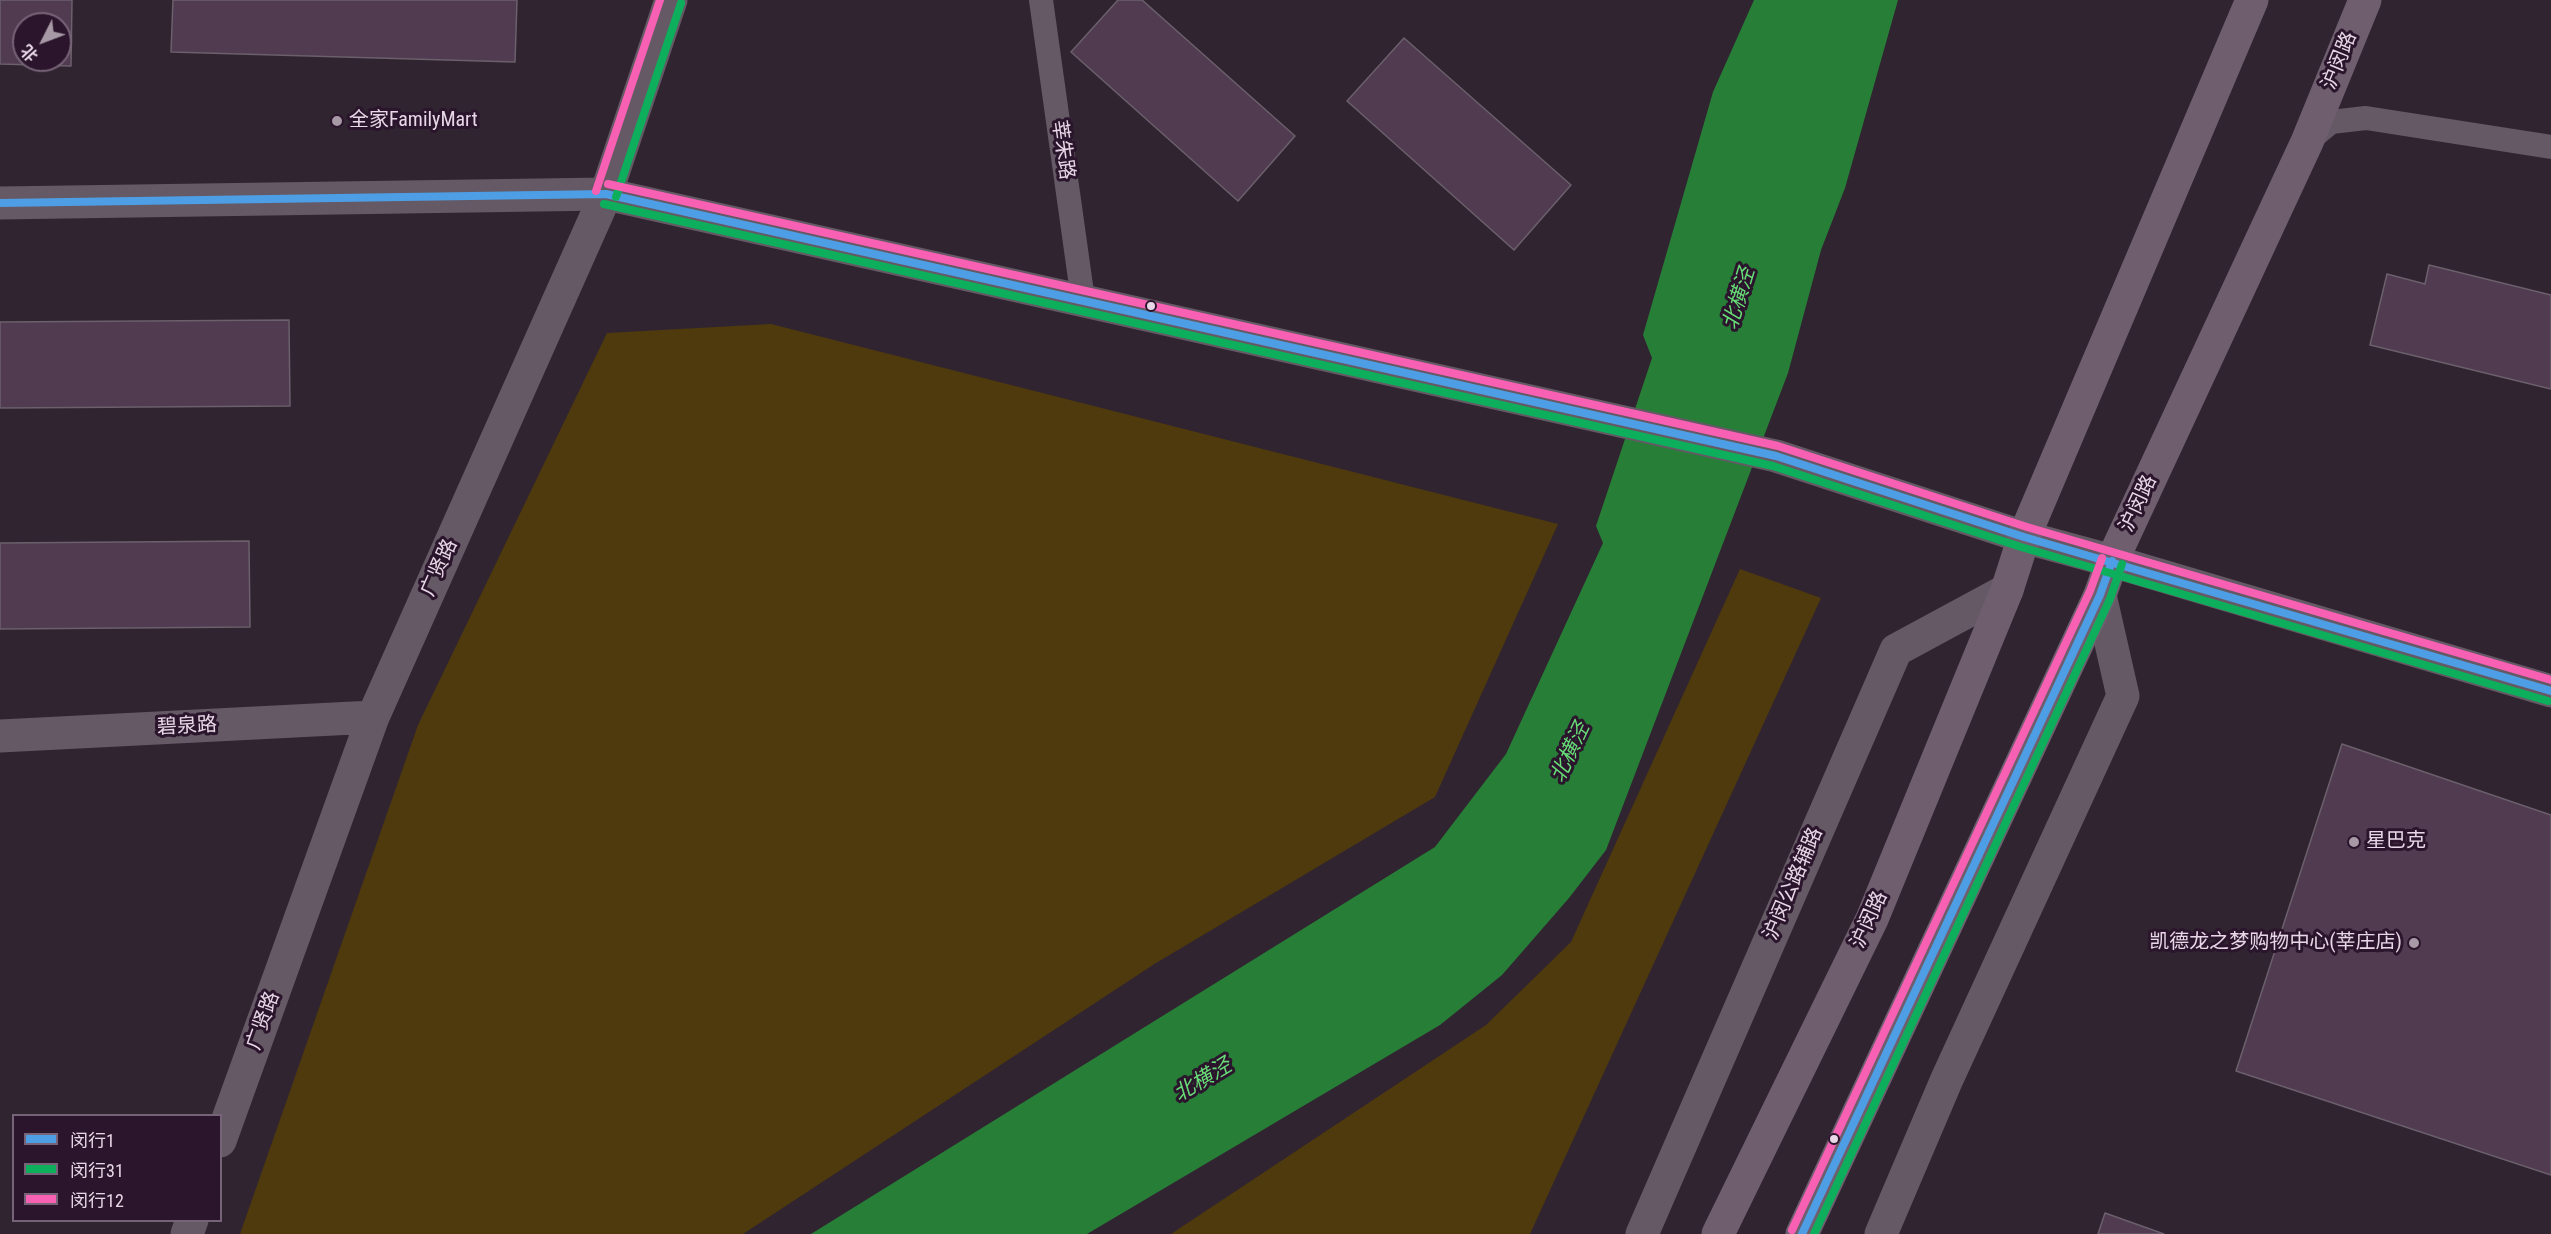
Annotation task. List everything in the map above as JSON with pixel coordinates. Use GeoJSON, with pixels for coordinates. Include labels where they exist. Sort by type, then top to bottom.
{"type":"FeatureCollection","features":[{"type":"Feature","properties":{"kind":"highway","name":"沪闵路"},"geometry":{"type":"LineString","coordinates":[[1718,1234],[1872,919],[2007,590],[2024,537],[2252,0]]}},
{"type":"Feature","properties":{"kind":"highway","name":"沪闵路"},"geometry":{"type":"LineString","coordinates":[[1802,1234],[2100,595],[2112,561],[2307,142],[2366,0]]}},
{"type":"Feature","properties":{"kind":"street","name":"广贤路"},"geometry":{"type":"LineString","coordinates":[[222,1135],[374,717],[606,194],[671,0]]}},
{"type":"Feature","properties":{"kind":"street"},"geometry":{"type":"LineString","coordinates":[[0,203],[606,194],[1776,456],[2024,537],[2551,691]]}},
{"type":"Feature","properties":{"kind":"street","name":"沪闵公路辅路"},"geometry":{"type":"LineString","coordinates":[[1642,1234],[1896,650],[2007,590]]}},
{"type":"Feature","properties":{"kind":"street"},"geometry":{"type":"LineString","coordinates":[[1881,1234],[1947,1079],[2122,696],[2100,595]]}},
{"type":"Feature","properties":{"kind":"street","name":"碧泉路"},"geometry":{"type":"LineString","coordinates":[[0,736],[374,717]]}},
{"type":"Feature","properties":{"kind":"lane","name":"莘朱路"},"geometry":{"type":"LineString","coordinates":[[1041,0],[1083,300]]}},
{"type":"Feature","properties":{"kind":"lane"},"geometry":{"type":"LineString","coordinates":[[2307,142],[2331,122],[2366,118],[2551,147]]}},
{"type":"Feature","properties":{"kind":"shaded area"},"geometry":{"type":"Polygon","coordinates":[[[771,324],[1558,524],[1435,797],[1156,963],[743,1234],[240,1234],[418,725],[607,333],[771,324]]]}},
{"type":"Feature","properties":{"kind":"shaded area"},"geometry":{"type":"Polygon","coordinates":[[[1740,569],[1821,598],[1530,1234],[1171,1234],[1486,1025],[1571,942],[1740,569]]]}},
{"type":"Feature","properties":{"kind":"water","name":"北横泾"},"geometry":{"type":"Polygon","coordinates":[[[1754,0],[1898,0],[1845,188],[1821,250],[1788,373],[1606,850],[1569,898],[1502,975],[1440,1025],[1087,1234],[811,1234],[1435,847],[1506,754],[1603,543],[1596,526],[1652,358],[1643,335],[1713,92],[1754,0]]]}},
{"type":"Feature","properties":{"kind":"building"},"geometry":{"type":"Polygon","coordinates":[[[0,0],[72,0],[72,12],[12,12],[12,64],[0,64],[0,0]]]}},
{"type":"Feature","properties":{"kind":"building"},"geometry":{"type":"Polygon","coordinates":[[[173,0],[517,0],[515,62],[171,52],[173,0]]]}},
{"type":"Feature","properties":{"kind":"building"},"geometry":{"type":"Polygon","coordinates":[[[1118,0],[1142,0],[1295,136],[1238,201],[1071,52],[1118,0]]]}},
{"type":"Feature","properties":{"kind":"building"},"geometry":{"type":"Polygon","coordinates":[[[1404,38],[1571,185],[1514,250],[1347,101],[1404,38]]]}},
{"type":"Feature","properties":{"kind":"building"},"geometry":{"type":"Polygon","coordinates":[[[2429,265],[2551,295],[2551,389],[2370,345],[2387,274],[2425,284],[2429,265]]]}},
{"type":"Feature","properties":{"kind":"building"},"geometry":{"type":"Polygon","coordinates":[[[289,320],[290,406],[0,408],[0,322],[289,320]]]}},
{"type":"Feature","properties":{"kind":"building"},"geometry":{"type":"Polygon","coordinates":[[[249,541],[250,627],[0,629],[0,543],[249,541]]]}},
{"type":"Feature","properties":{"kind":"building","name":"凯德龙之梦购物中心(莘庄店)"},"geometry":{"type":"Polygon","coordinates":[[[2342,744],[2551,815],[2551,1175],[2236,1071],[2342,744]]]}},
{"type":"Feature","properties":{"kind":"building"},"geometry":{"type":"Polygon","coordinates":[[[2105,1213],[2164,1234],[2098,1234],[2105,1213]]]}},
{"type":"Feature","properties":{"kind":"transit line","name":"闵行12"},"geometry":{"type":"LineString","coordinates":[[596,191],[660,0]]}},
{"type":"Feature","properties":{"kind":"transit line","name":"闵行31"},"geometry":{"type":"LineString","coordinates":[[616,197],[681,3]]}},
{"type":"Feature","properties":{"kind":"transit line","name":"闵行12"},"geometry":{"type":"LineString","coordinates":[[608,184],[1778,446],[2027,527],[2551,680]]}},
{"type":"Feature","properties":{"kind":"transit line","name":"闵行1"},"geometry":{"type":"LineString","coordinates":[[0,203],[606,194],[1776,456],[2024,537],[2551,691]]}},
{"type":"Feature","properties":{"kind":"transit line","name":"闵行31"},"geometry":{"type":"LineString","coordinates":[[604,204],[1773,466],[2021,547],[2548,701]]}},
{"type":"Feature","properties":{"kind":"transit line","name":"闵行12"},"geometry":{"type":"LineString","coordinates":[[1792,1230],[2090,591],[2102,558]]}},
{"type":"Feature","properties":{"kind":"transit line","name":"闵行1"},"geometry":{"type":"LineString","coordinates":[[1802,1234],[2100,595],[2112,561]]}},
{"type":"Feature","properties":{"kind":"transit line","name":"闵行31"},"geometry":{"type":"LineString","coordinates":[[1814,1234],[2110,599],[2122,564]]}},
{"type":"Feature","properties":{"kind":"place","name":"全家FamilyMart"},"geometry":{"type":"Point","coordinates":[337,121]}},
{"type":"Feature","properties":{"kind":"place","name":"星巴克"},"geometry":{"type":"Point","coordinates":[2354,842]}},
{"type":"Feature","properties":{"kind":"place","name":"凯德龙之梦购物中心(莘庄店)"},"geometry":{"type":"Point","coordinates":[2414,943]}}]}
